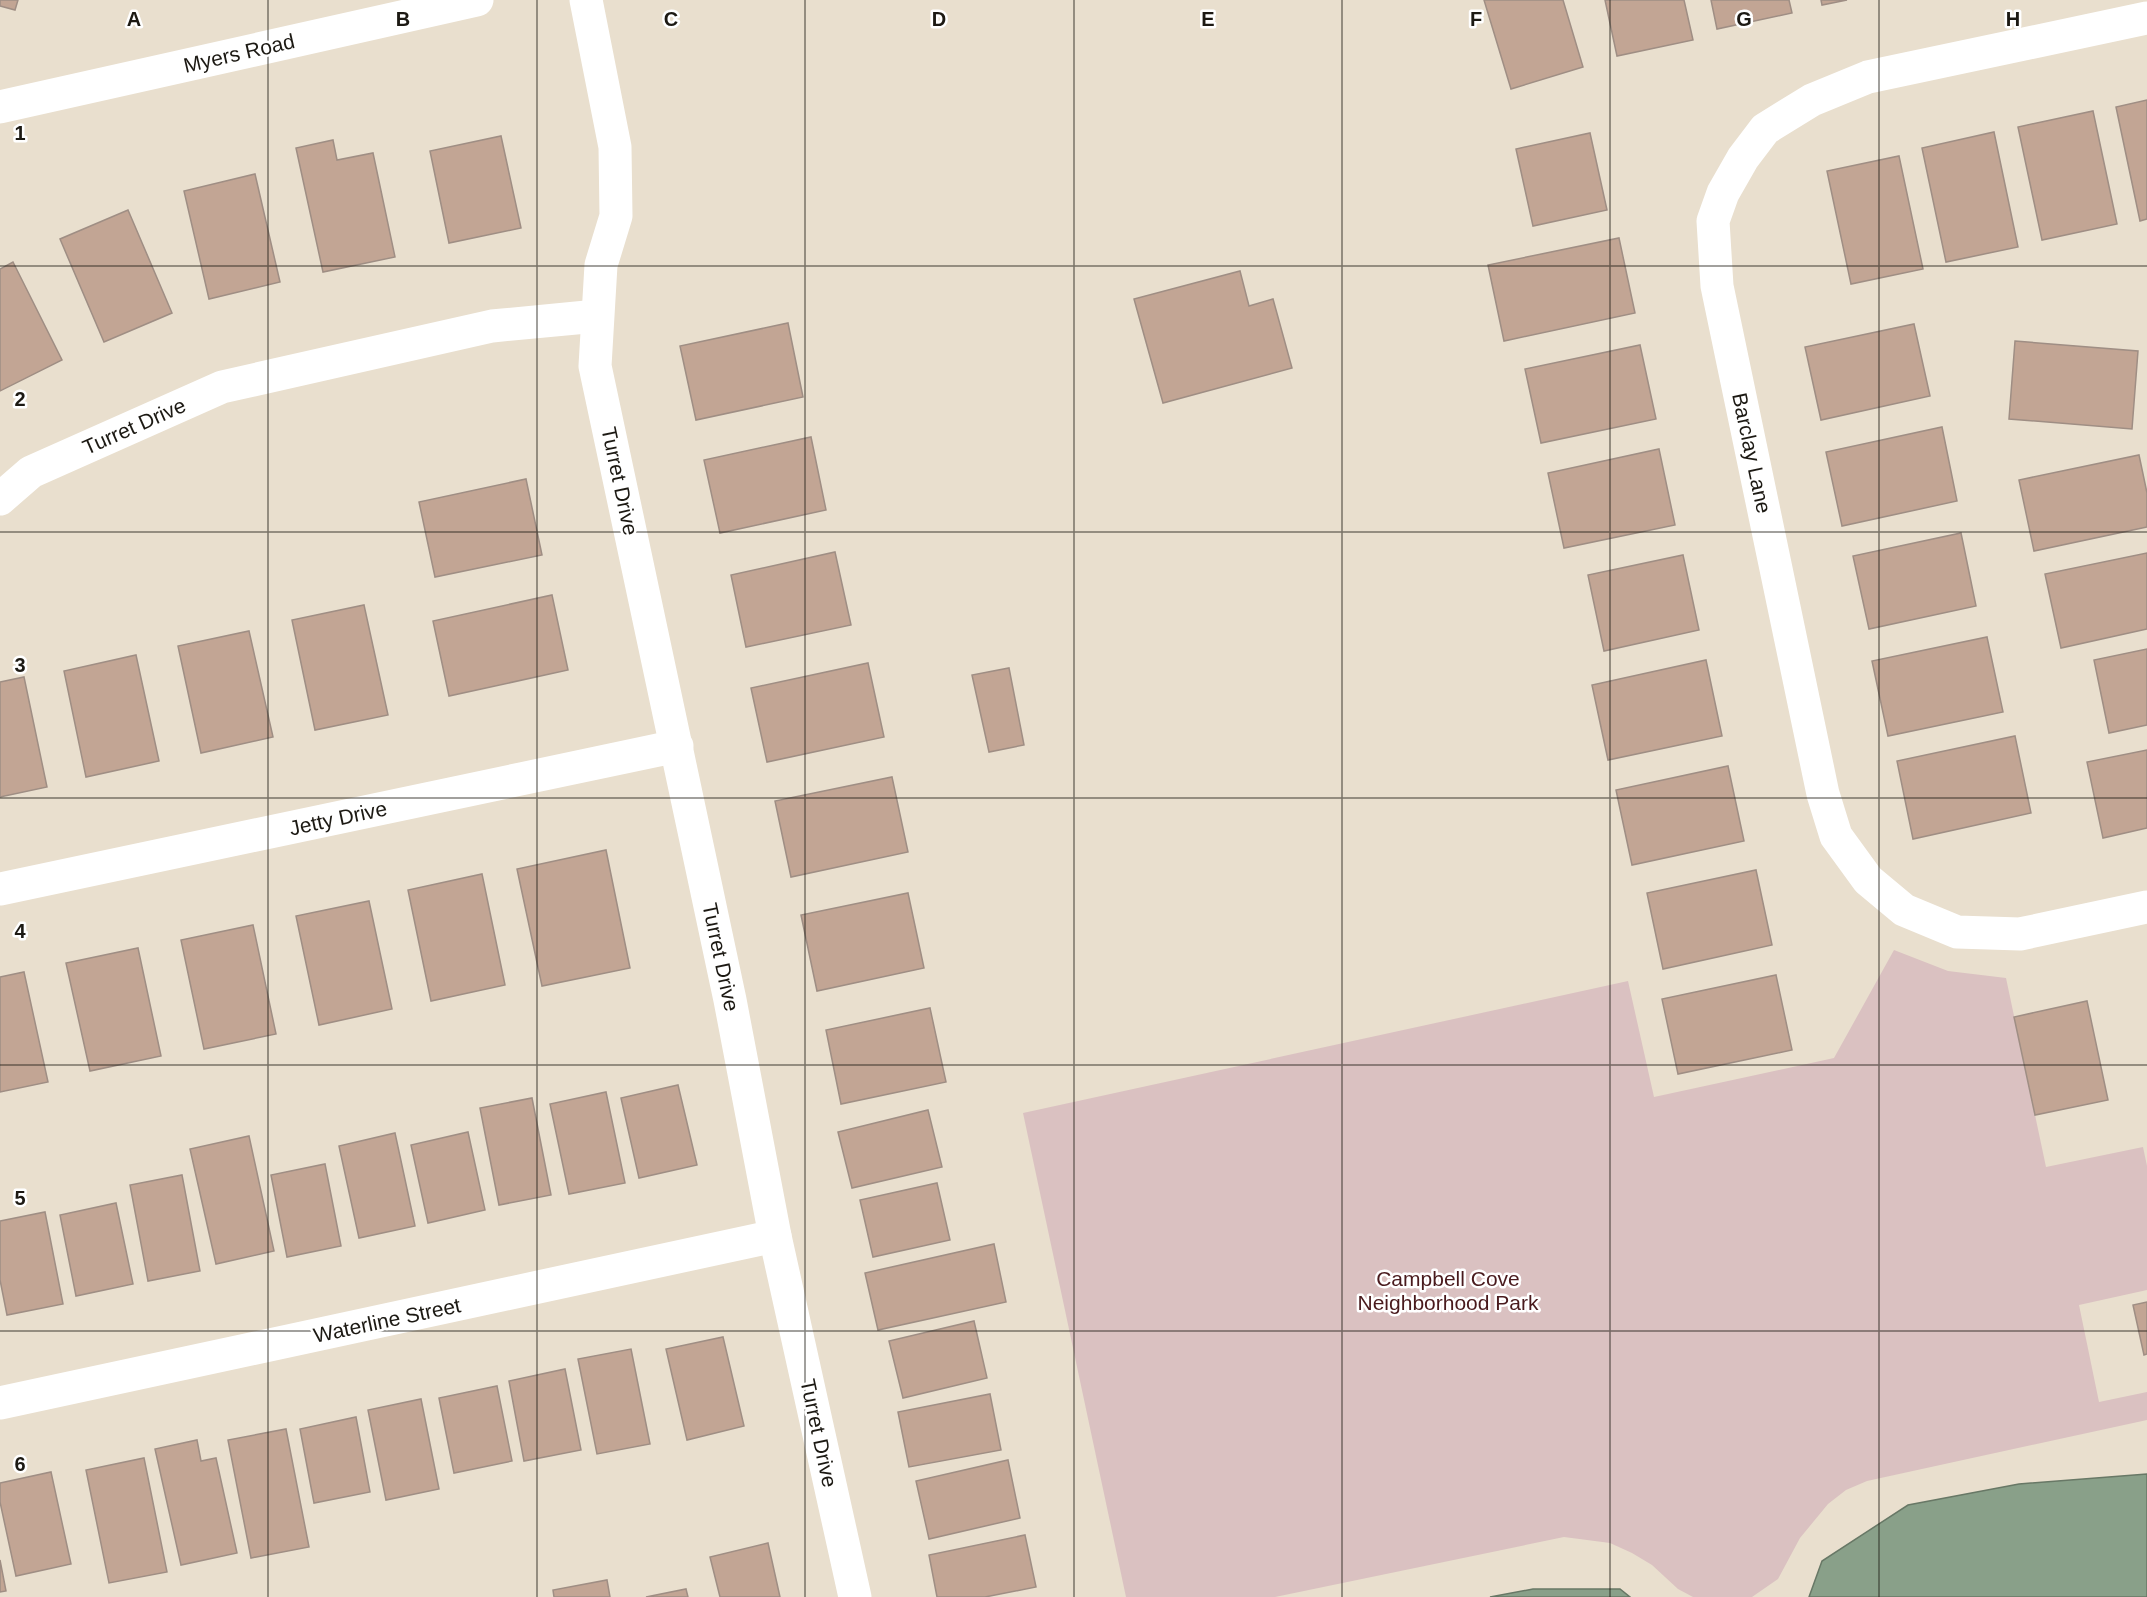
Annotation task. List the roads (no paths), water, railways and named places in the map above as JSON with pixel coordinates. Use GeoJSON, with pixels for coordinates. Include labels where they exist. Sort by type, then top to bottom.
{"type":"FeatureCollection","features":[{"type":"Feature","properties":{"kind":"street","name":"Myers Road"},"geometry":{"type":"LineString","coordinates":[[0,107],[477,0]]}},
{"type":"Feature","properties":{"kind":"street","name":"Turret Drive"},"geometry":{"type":"LineString","coordinates":[[586,0],[615,147],[616,216],[601,265],[595,366],[730,1000],[775,1236],[855,1597]]}},
{"type":"Feature","properties":{"kind":"street","name":"Barclay Lane"},"geometry":{"type":"LineString","coordinates":[[2147,18],[1868,77],[1812,100],[1765,129],[1743,158],[1724,193],[1713,221],[1717,286],[1820,783],[1836,836],[1868,880],[1904,910],[1957,932],[2020,934],[2147,907]]}},
{"type":"Feature","properties":{"kind":"street","name":"Turret Drive"},"geometry":{"type":"LineString","coordinates":[[0,499],[31,472],[222,387],[492,326],[597,316]]}},
{"type":"Feature","properties":{"kind":"street","name":"Jetty Drive"},"geometry":{"type":"LineString","coordinates":[[0,889],[677,746]]}},
{"type":"Feature","properties":{"kind":"street","name":"Waterline Street"},"geometry":{"type":"LineString","coordinates":[[0,1404],[775,1236]]}},
{"type":"Feature","properties":{"kind":"park label","name":"Campbell Cove Neighborhood Park"},"geometry":{"type":"Point","coordinates":[1448,1290]}}]}
